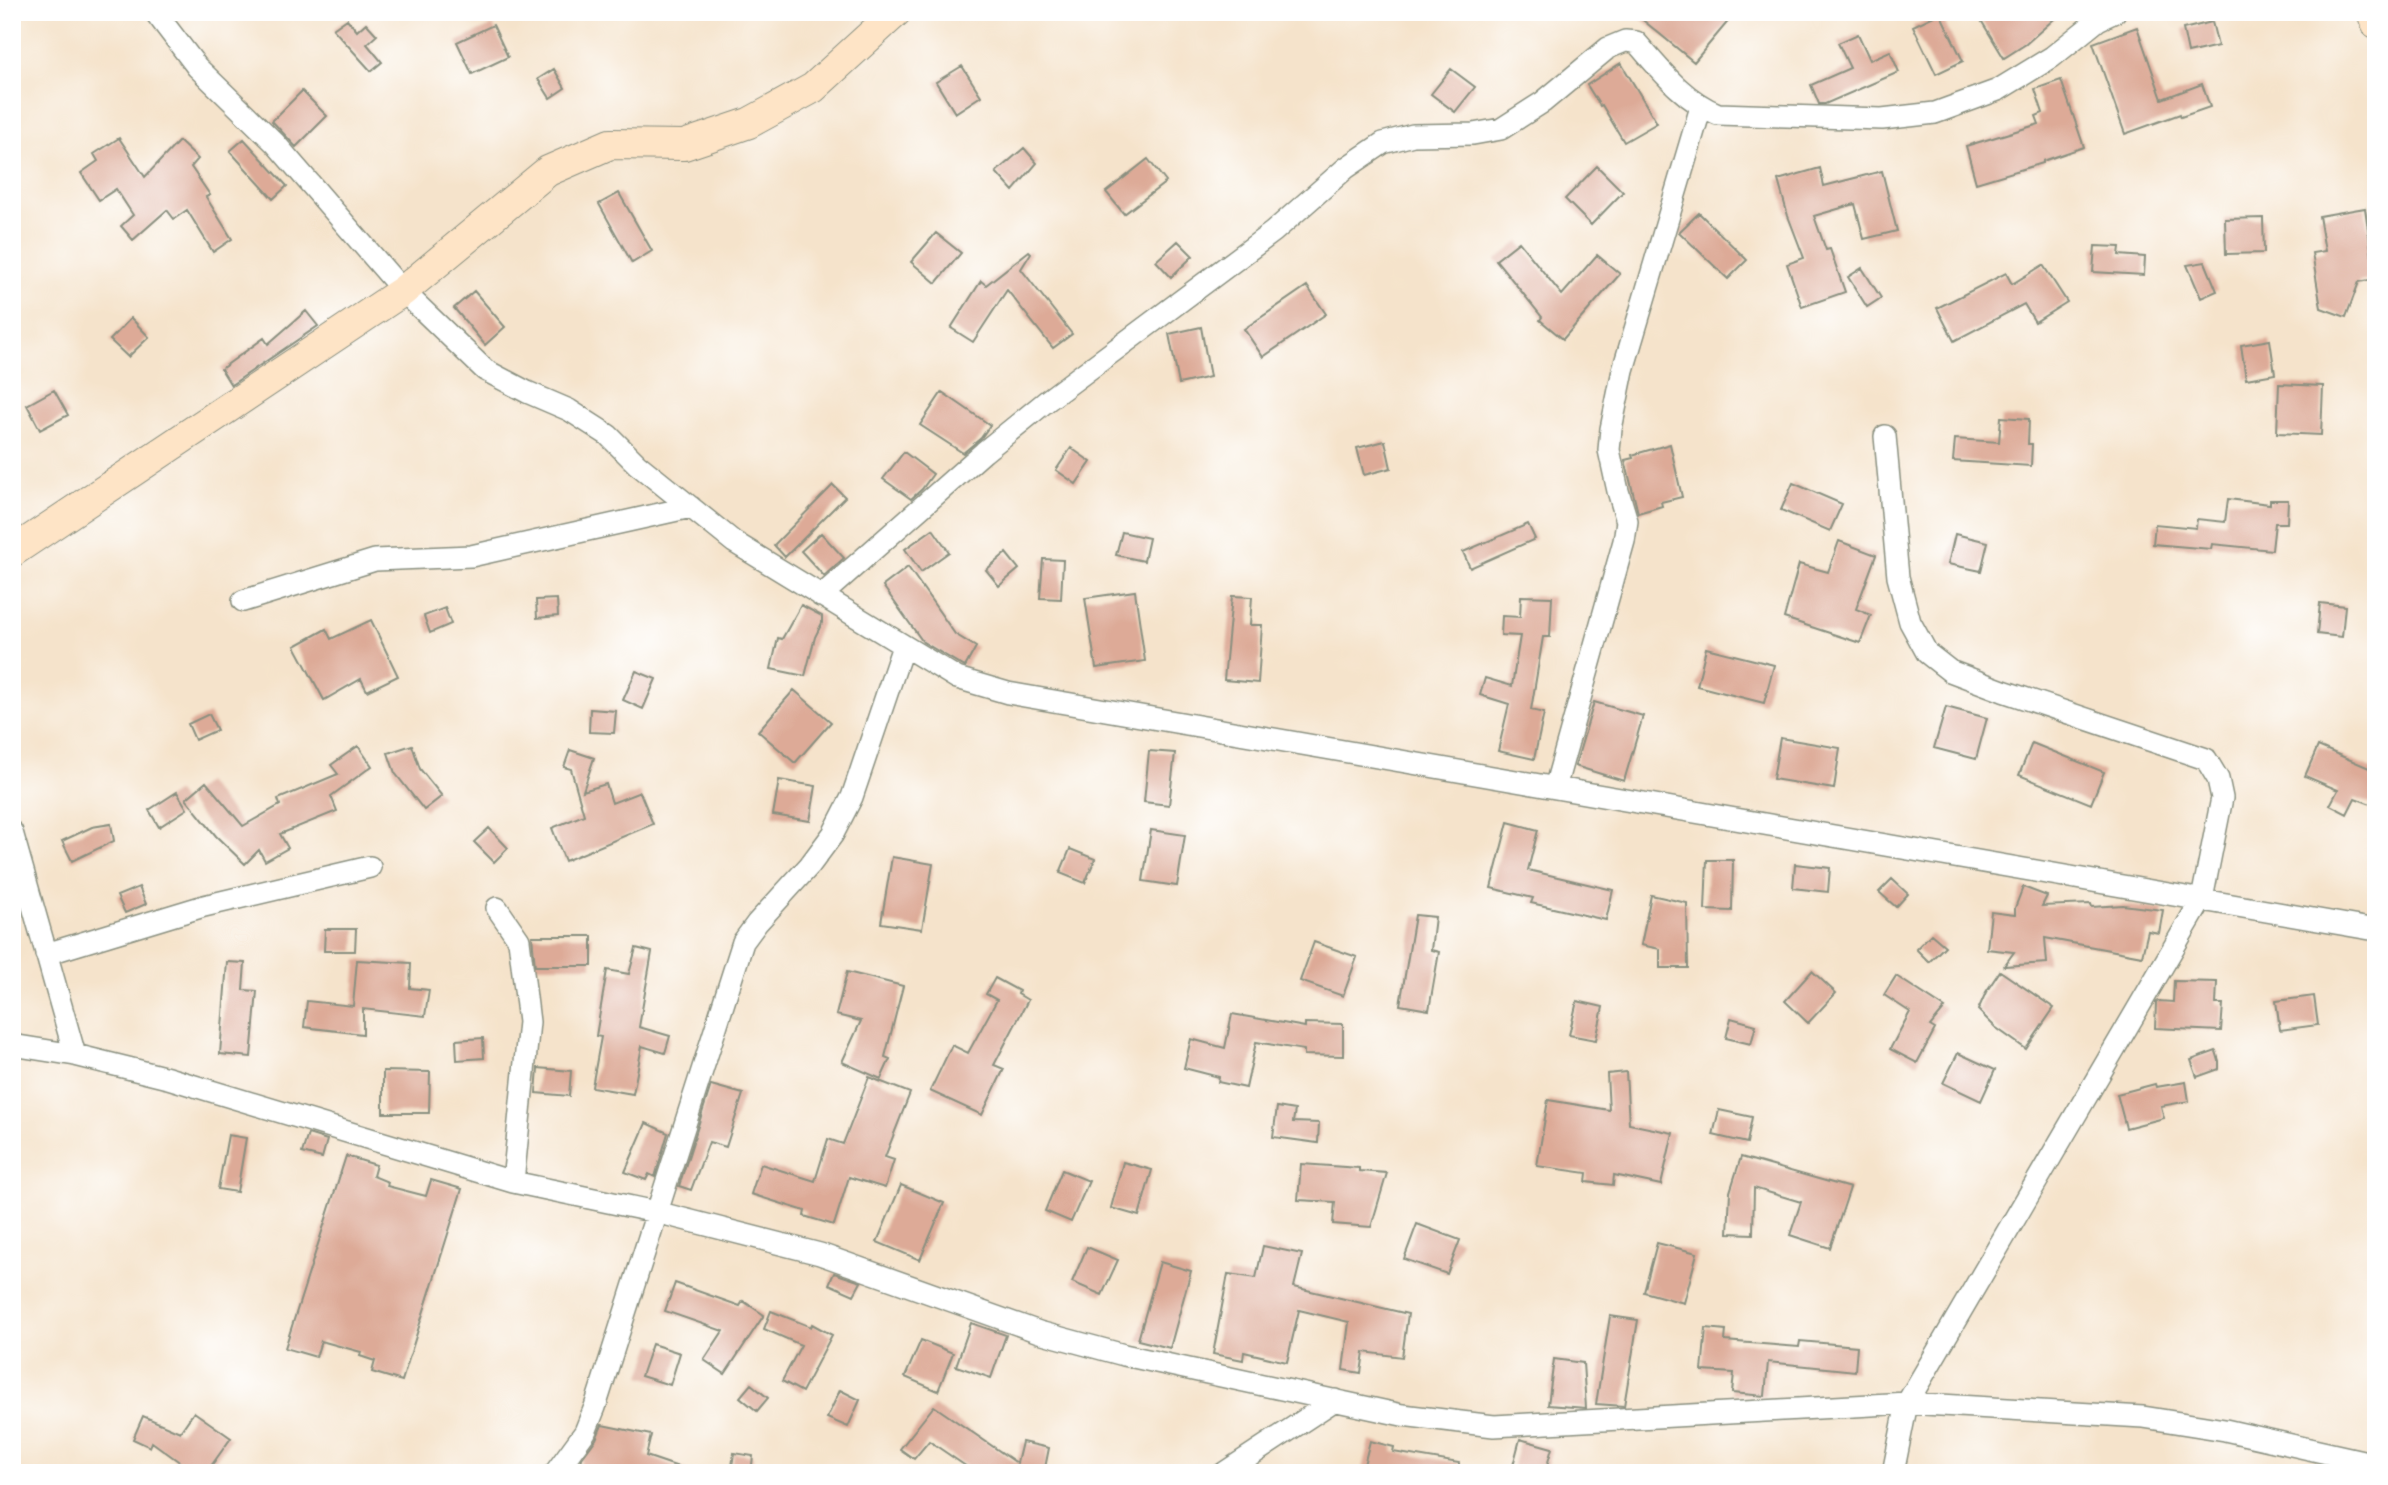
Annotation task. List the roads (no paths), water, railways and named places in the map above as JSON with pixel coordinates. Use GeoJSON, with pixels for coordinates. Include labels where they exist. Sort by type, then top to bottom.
{"type":"FeatureCollection","features":[{"type":"Feature","properties":{"kind":"street"},"geometry":{"type":"LineString","coordinates":[[155,12],[197,66],[275,143],[402,291],[485,370],[569,410],[608,435],[637,464],[734,542],[957,678],[1008,693],[2376,930]]}},
{"type":"Feature","properties":{"kind":"street"},"geometry":{"type":"LineString","coordinates":[[12,552],[402,291],[548,171],[610,144],[684,145],[748,123],[813,88],[896,12]]}},
{"type":"Feature","properties":{"kind":"street"},"geometry":{"type":"LineString","coordinates":[[821,596],[984,452],[1048,400],[1273,232],[1346,167],[1382,143],[1413,135],[1473,134],[1501,129],[1543,102],[1608,48],[1625,41],[1636,42],[1679,90],[1701,107],[1718,114],[1882,120],[1935,113],[1998,90],[2052,57],[2098,20],[2115,12]]}},
{"type":"Feature","properties":{"kind":"street"},"geometry":{"type":"LineString","coordinates":[[2372,12],[2376,23]]}},
{"type":"Feature","properties":{"kind":"street"},"geometry":{"type":"LineString","coordinates":[[1555,788],[1624,541],[1627,521],[1609,450],[1620,382],[1701,107]]}},
{"type":"Feature","properties":{"kind":"street"},"geometry":{"type":"LineString","coordinates":[[1885,436],[1898,577],[1910,622],[1927,653],[1950,671],[2206,759],[2218,779],[2222,799],[2202,899],[1907,1403],[1893,1473]]}},
{"type":"Feature","properties":{"kind":"street"},"geometry":{"type":"LineString","coordinates":[[243,601],[375,560],[471,556],[691,508]]}},
{"type":"Feature","properties":{"kind":"street"},"geometry":{"type":"LineString","coordinates":[[555,1473],[585,1432],[595,1407],[743,942],[810,865],[833,834],[852,797],[903,646]]}},
{"type":"Feature","properties":{"kind":"street"},"geometry":{"type":"LineString","coordinates":[[12,832],[75,1055]]}},
{"type":"Feature","properties":{"kind":"street"},"geometry":{"type":"LineString","coordinates":[[46,954],[204,906],[370,867]]}},
{"type":"Feature","properties":{"kind":"street"},"geometry":{"type":"LineString","coordinates":[[497,908],[519,940],[529,1022],[513,1182]]}},
{"type":"Feature","properties":{"kind":"street"},"geometry":{"type":"LineString","coordinates":[[12,1045],[75,1055],[168,1078],[513,1182],[656,1212],[820,1254],[1038,1332],[1124,1355],[1402,1415],[1494,1426],[1907,1403],[2143,1418],[2225,1430],[2376,1464]]}},
{"type":"Feature","properties":{"kind":"street"},"geometry":{"type":"LineString","coordinates":[[1224,1473],[1335,1401]]}}]}
